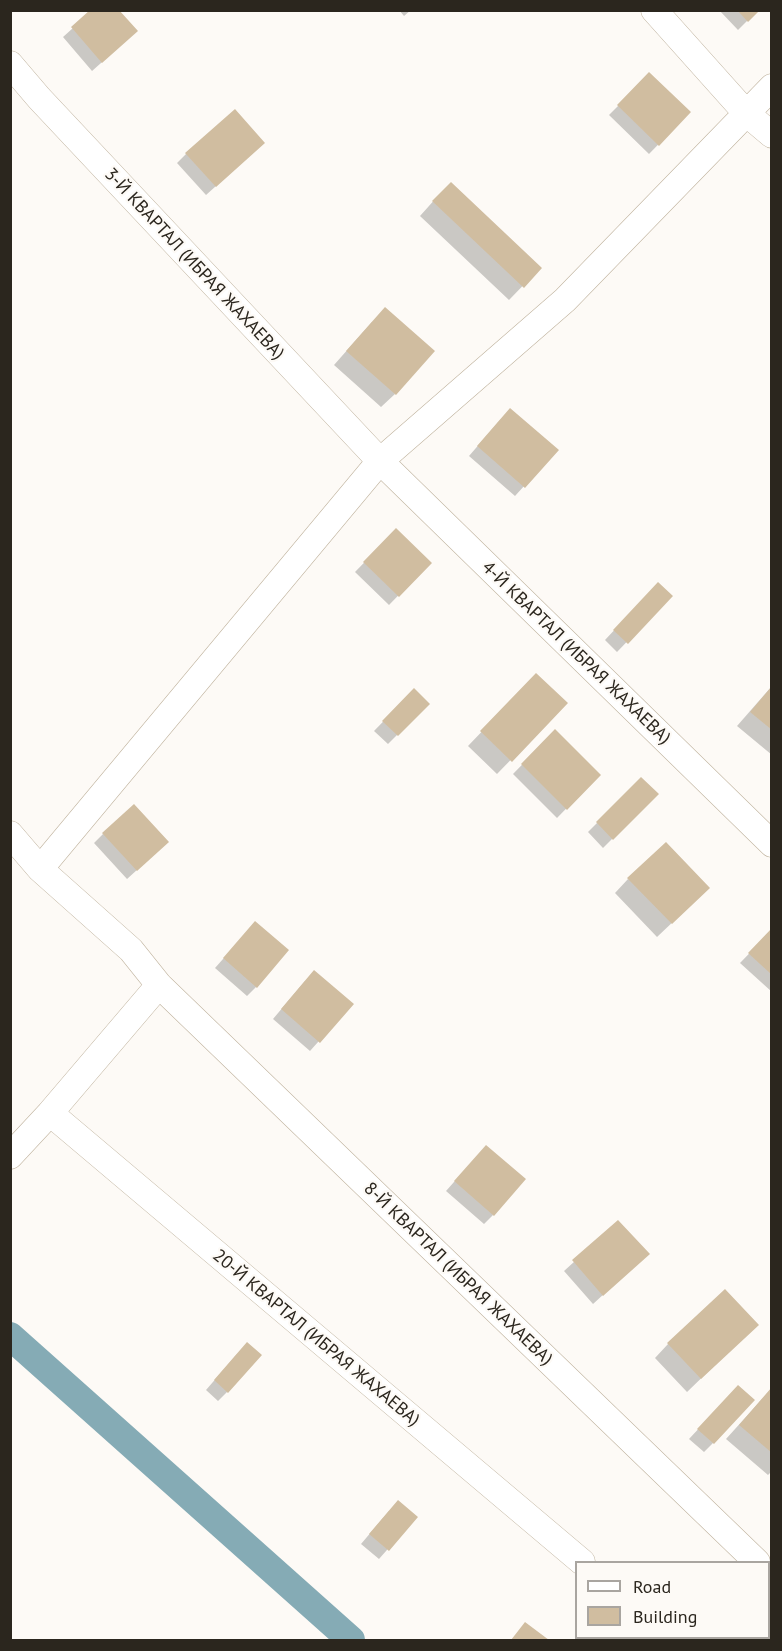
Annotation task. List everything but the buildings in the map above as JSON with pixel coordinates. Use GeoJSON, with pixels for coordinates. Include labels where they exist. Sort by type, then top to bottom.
{"type":"FeatureCollection","features":[{"type":"Feature","properties":{"kind":"street"},"geometry":{"type":"LineString","coordinates":[[654,10],[747,114],[771,135]]}},
{"type":"Feature","properties":{"kind":"street","name":"3-Й КВАРТАЛ (ИБРАЯ ЖАХАЕВА)"},"geometry":{"type":"LineString","coordinates":[[10,64],[39,98],[380,461]]}},
{"type":"Feature","properties":{"kind":"street"},"geometry":{"type":"LineString","coordinates":[[40,869],[380,461],[565,300],[771,87]]}},
{"type":"Feature","properties":{"kind":"street","name":"4-Й КВАРТАЛ (ИБРАЯ ЖАХАЕВА)"},"geometry":{"type":"LineString","coordinates":[[380,461],[771,844]]}},
{"type":"Feature","properties":{"kind":"street","name":"8-Й КВАРТАЛ (ИБРАЯ ЖАХАЕВА)"},"geometry":{"type":"LineString","coordinates":[[10,834],[40,869],[131,950],[159,985],[755,1561]]}},
{"type":"Feature","properties":{"kind":"street"},"geometry":{"type":"LineString","coordinates":[[10,1156],[50,1113],[159,985]]}},
{"type":"Feature","properties":{"kind":"street","name":"20-Й КВАРТАЛ (ИБРАЯ ЖАХАЕВА)"},"geometry":{"type":"LineString","coordinates":[[50,1113],[580,1561]]}},
{"type":"Feature","properties":{"kind":"waterway"},"geometry":{"type":"LineString","coordinates":[[10,1336],[351,1640]]}}]}
